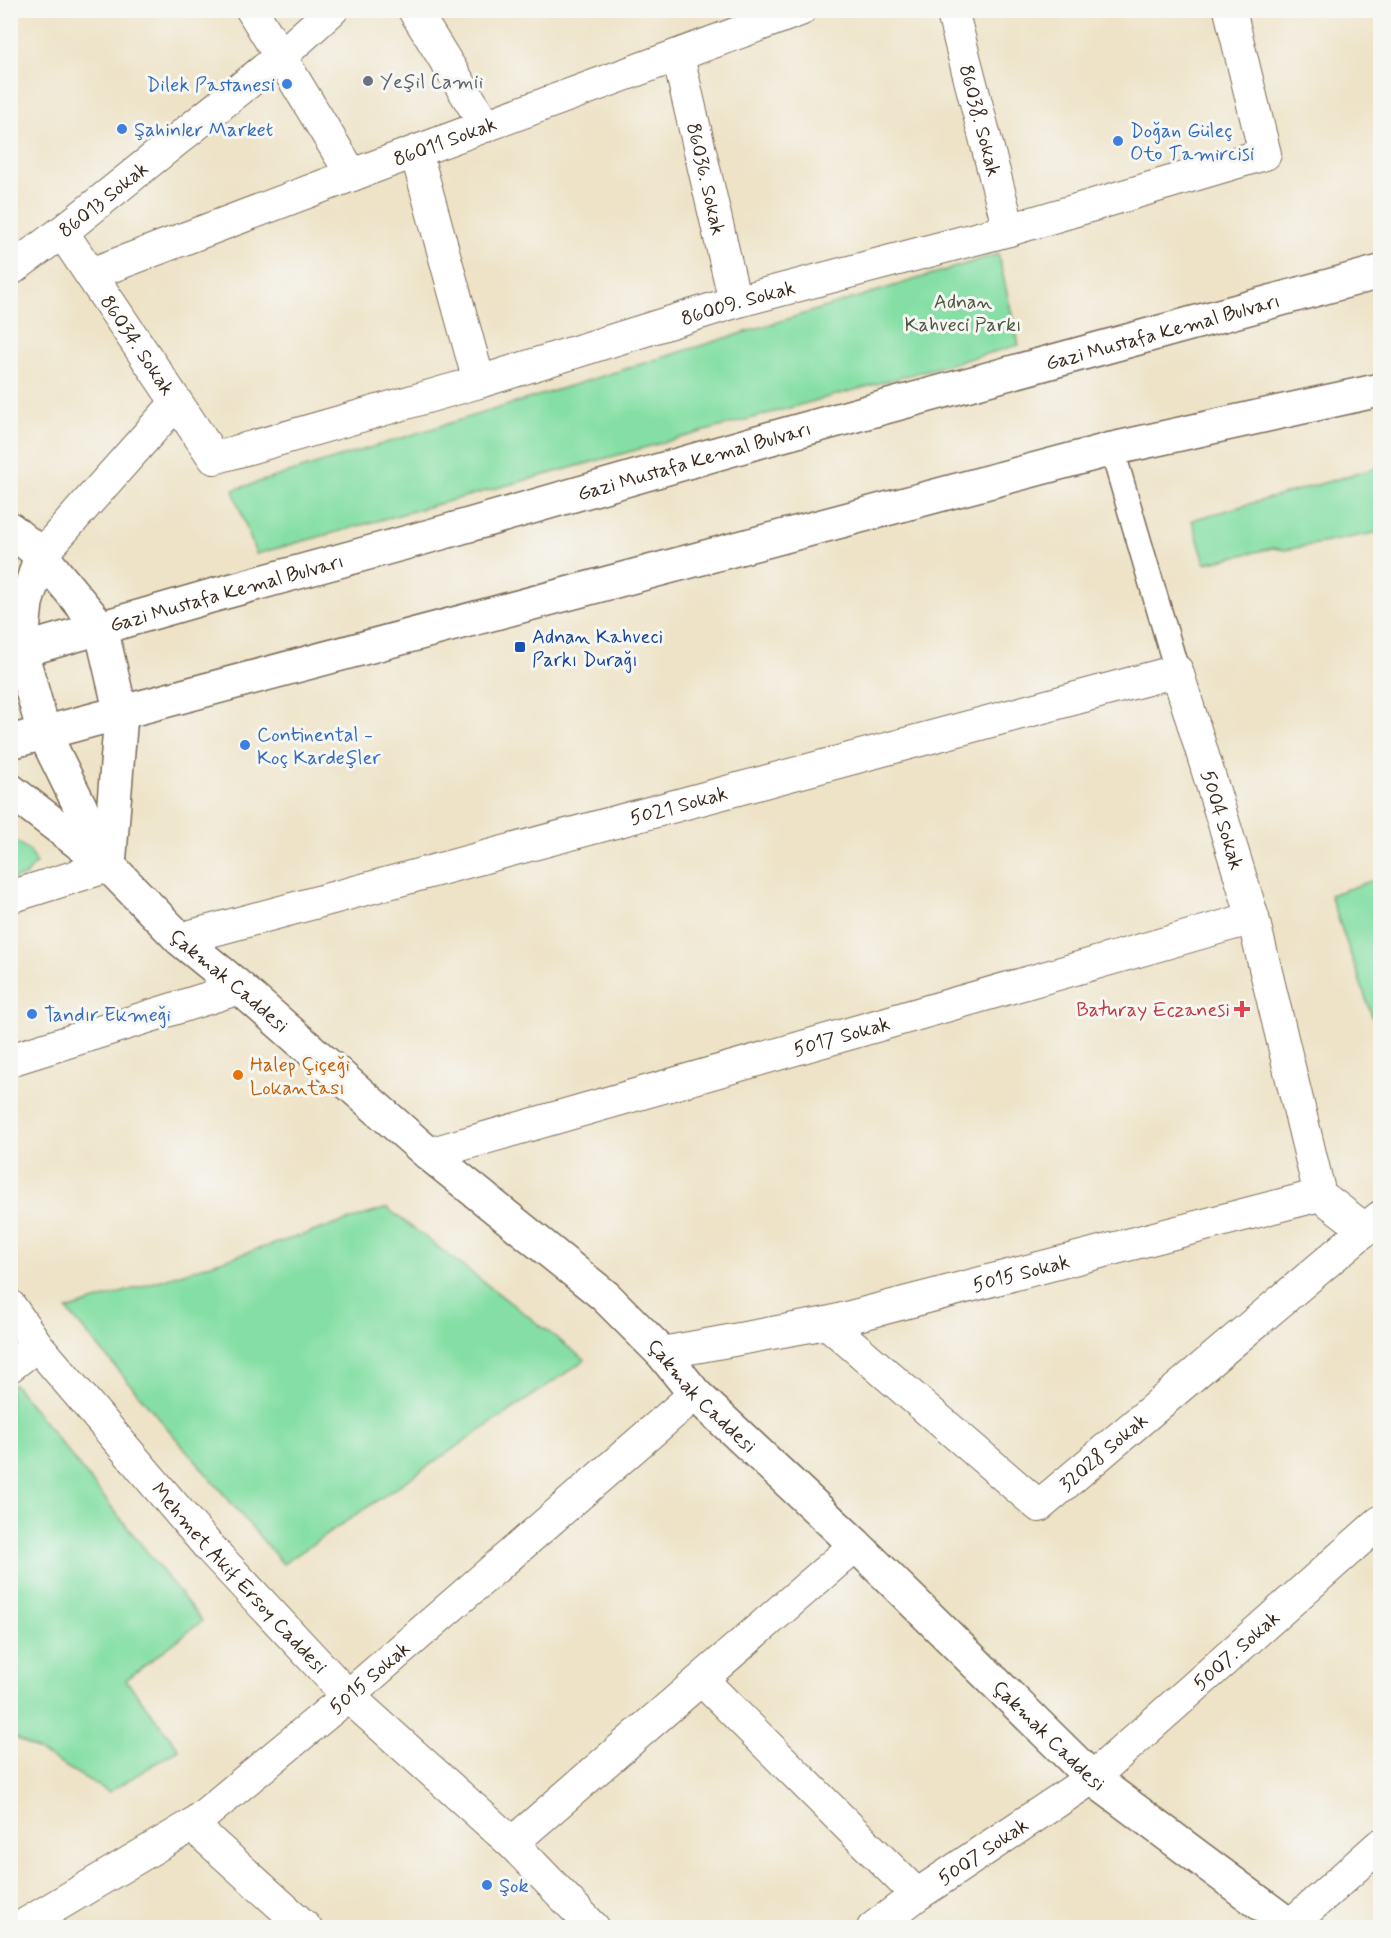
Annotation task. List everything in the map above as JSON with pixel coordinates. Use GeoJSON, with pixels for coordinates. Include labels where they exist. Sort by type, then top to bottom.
{"type":"FeatureCollection","features":[{"type":"Feature","properties":{"kind":"main road","name":"Gazi Mustafa Kemal Bulvarı"},"geometry":{"type":"LineString","coordinates":[[16,652],[768,439],[1380,272]]}},
{"type":"Feature","properties":{"kind":"main road"},"geometry":{"type":"LineString","coordinates":[[10,742],[1112,449],[1380,390]]}},
{"type":"Feature","properties":{"kind":"main road"},"geometry":{"type":"LineString","coordinates":[[10,529],[42,555],[101,628],[121,714],[109,866]]}},
{"type":"Feature","properties":{"kind":"main road"},"geometry":{"type":"LineString","coordinates":[[42,555],[26,603],[16,652],[44,734],[109,866]]}},
{"type":"Feature","properties":{"kind":"main road"},"geometry":{"type":"LineString","coordinates":[[10,790],[109,866]]}},
{"type":"Feature","properties":{"kind":"main road","name":"Çakmak Caddesi"},"geometry":{"type":"LineString","coordinates":[[109,866],[180,939],[240,988],[429,1154],[605,1296],[662,1353],[695,1394],[856,1545],[1092,1778],[1290,1927]]}},
{"type":"Feature","properties":{"kind":"street"},"geometry":{"type":"LineString","coordinates":[[252,10],[352,175]]}},
{"type":"Feature","properties":{"kind":"street","name":"86013 Sokak"},"geometry":{"type":"LineString","coordinates":[[10,270],[62,232],[280,57],[332,10]]}},
{"type":"Feature","properties":{"kind":"street"},"geometry":{"type":"LineString","coordinates":[[414,10],[486,126]]}},
{"type":"Feature","properties":{"kind":"street","name":"86011 Sokak"},"geometry":{"type":"LineString","coordinates":[[91,274],[800,10]]}},
{"type":"Feature","properties":{"kind":"street","name":"86038. Sokak"},"geometry":{"type":"LineString","coordinates":[[952,10],[1009,230]]}},
{"type":"Feature","properties":{"kind":"street","name":"86009. Sokak"},"geometry":{"type":"LineString","coordinates":[[214,458],[479,382],[735,302],[1009,230],[1265,154],[1230,10]]}},
{"type":"Feature","properties":{"kind":"street","name":"86036. Sokak"},"geometry":{"type":"LineString","coordinates":[[678,56],[735,302]]}},
{"type":"Feature","properties":{"kind":"street"},"geometry":{"type":"LineString","coordinates":[[416,152],[479,382]]}},
{"type":"Feature","properties":{"kind":"street","name":"86034. Sokak"},"geometry":{"type":"LineString","coordinates":[[62,232],[214,458]]}},
{"type":"Feature","properties":{"kind":"street"},"geometry":{"type":"LineString","coordinates":[[42,555],[176,403]]}},
{"type":"Feature","properties":{"kind":"street","name":"5004 Sokak"},"geometry":{"type":"LineString","coordinates":[[1112,449],[1253,918],[1320,1195]]}},
{"type":"Feature","properties":{"kind":"street","name":"5021 Sokak"},"geometry":{"type":"LineString","coordinates":[[180,939],[1177,671]]}},
{"type":"Feature","properties":{"kind":"street"},"geometry":{"type":"LineString","coordinates":[[10,897],[109,866]]}},
{"type":"Feature","properties":{"kind":"street","name":"5017 Sokak"},"geometry":{"type":"LineString","coordinates":[[429,1154],[1253,918]]}},
{"type":"Feature","properties":{"kind":"street"},"geometry":{"type":"LineString","coordinates":[[10,1060],[240,988]]}},
{"type":"Feature","properties":{"kind":"street"},"geometry":{"type":"LineString","coordinates":[[1320,1195],[1373,1224]]}},
{"type":"Feature","properties":{"kind":"street","name":"5015 Sokak"},"geometry":{"type":"LineString","coordinates":[[662,1353],[827,1323],[1320,1195]]}},
{"type":"Feature","properties":{"kind":"street","name":"32028 Sokak"},"geometry":{"type":"LineString","coordinates":[[827,1323],[1039,1506],[1373,1224]]}},
{"type":"Feature","properties":{"kind":"street","name":"Mehmet Akif Ersoy Caddesi"},"geometry":{"type":"LineString","coordinates":[[10,1306],[36,1345],[208,1546],[348,1696],[512,1843],[594,1928]]}},
{"type":"Feature","properties":{"kind":"street"},"geometry":{"type":"LineString","coordinates":[[10,1366],[36,1345]]}},
{"type":"Feature","properties":{"kind":"street","name":"5015 Sokak"},"geometry":{"type":"LineString","coordinates":[[19,1928],[192,1825],[348,1696],[695,1394]]}},
{"type":"Feature","properties":{"kind":"street","name":"5007. Sokak"},"geometry":{"type":"LineString","coordinates":[[1092,1778],[1380,1522]]}},
{"type":"Feature","properties":{"kind":"street"},"geometry":{"type":"LineString","coordinates":[[512,1843],[856,1545]]}},
{"type":"Feature","properties":{"kind":"street"},"geometry":{"type":"LineString","coordinates":[[702,1680],[917,1895]]}},
{"type":"Feature","properties":{"kind":"street","name":"5007 Sokak"},"geometry":{"type":"LineString","coordinates":[[873,1928],[917,1895],[1092,1778]]}},
{"type":"Feature","properties":{"kind":"street"},"geometry":{"type":"LineString","coordinates":[[192,1825],[306,1928]]}},
{"type":"Feature","properties":{"kind":"street"},"geometry":{"type":"LineString","coordinates":[[1290,1927],[1380,1845]]}},
{"type":"Feature","properties":{"kind":"green space","name":"Adnan Kahveci Parkı"},"geometry":{"type":"Polygon","coordinates":[[[998,254],[1019,345],[256,554],[233,490],[998,254]]]}},
{"type":"Feature","properties":{"kind":"green space"},"geometry":{"type":"Polygon","coordinates":[[[1380,467],[1380,532],[1285,550],[1273,548],[1205,563],[1192,520],[1380,467]]]}},
{"type":"Feature","properties":{"kind":"green space"},"geometry":{"type":"Polygon","coordinates":[[[11,838],[30,851],[36,863],[26,875],[11,880],[11,838]]]}},
{"type":"Feature","properties":{"kind":"green space"},"geometry":{"type":"Polygon","coordinates":[[[1380,878],[1380,1039],[1330,895],[1380,878]]]}},
{"type":"Feature","properties":{"kind":"green space"},"geometry":{"type":"Polygon","coordinates":[[[387,1208],[585,1360],[283,1564],[67,1310],[387,1208]]]}},
{"type":"Feature","properties":{"kind":"green space"},"geometry":{"type":"Polygon","coordinates":[[[14,1384],[202,1621],[126,1680],[179,1749],[109,1792],[11,1735],[10,1387],[14,1384]]]}},
{"type":"Feature","properties":{"kind":"place","name":"Yeşil Camii"},"geometry":{"type":"Point","coordinates":[368,81]}},
{"type":"Feature","properties":{"kind":"place","name":"Dilek Pastanesi"},"geometry":{"type":"Point","coordinates":[287,84]}},
{"type":"Feature","properties":{"kind":"place","name":"Şahinler Market"},"geometry":{"type":"Point","coordinates":[122,129]}},
{"type":"Feature","properties":{"kind":"place","name":"Doğan Güleç Oto Tamircisi"},"geometry":{"type":"Point","coordinates":[1118,141]}},
{"type":"Feature","properties":{"kind":"place","name":"Adnan Kahveci Parkı Durağı"},"geometry":{"type":"Point","coordinates":[520,647]}},
{"type":"Feature","properties":{"kind":"place","name":"Continental - Koç Kardeşler"},"geometry":{"type":"Point","coordinates":[245,745]}},
{"type":"Feature","properties":{"kind":"place","name":"Baturay Eczanesi"},"geometry":{"type":"Point","coordinates":[1242,1009]}},
{"type":"Feature","properties":{"kind":"place","name":"Tandır Ekmeği"},"geometry":{"type":"Point","coordinates":[32,1014]}},
{"type":"Feature","properties":{"kind":"place","name":"Halep Çiçeği Lokantası"},"geometry":{"type":"Point","coordinates":[238,1075]}},
{"type":"Feature","properties":{"kind":"place","name":"Şok"},"geometry":{"type":"Point","coordinates":[487,1885]}}]}
